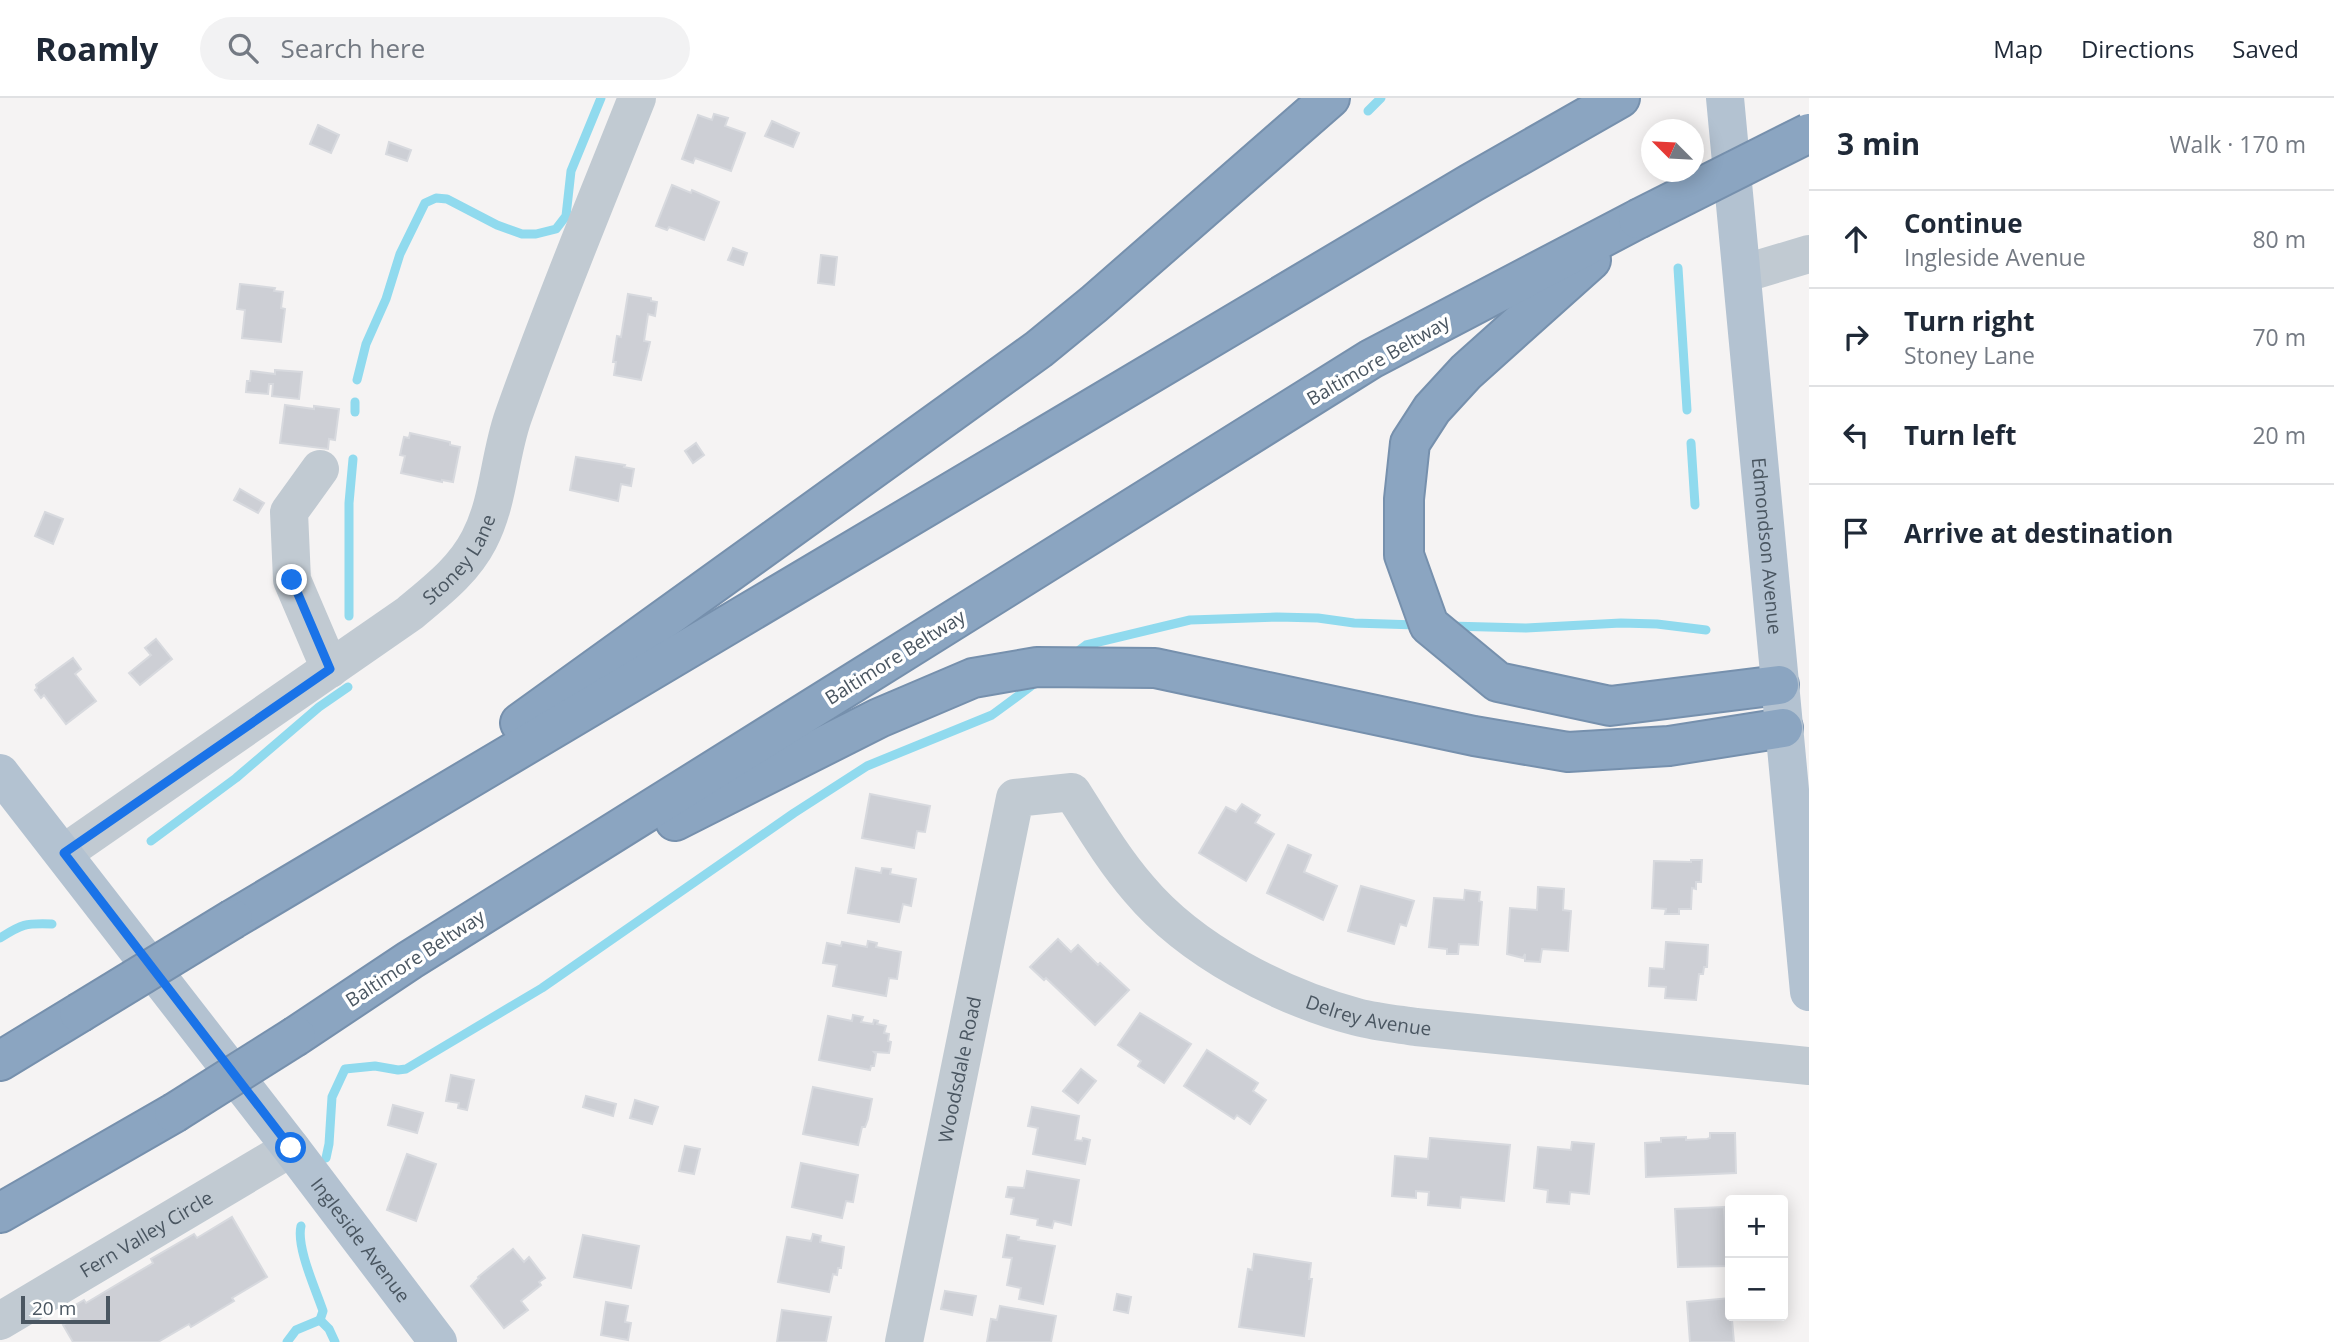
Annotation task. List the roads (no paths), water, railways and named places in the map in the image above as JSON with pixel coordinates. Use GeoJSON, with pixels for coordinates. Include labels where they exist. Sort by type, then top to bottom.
{"type":"FeatureCollection","features":[{"type":"Feature","properties":{"kind":"highway"},"geometry":{"type":"LineString","coordinates":[[325,865],[1039,349],[1330,98]]}},
{"type":"Feature","properties":{"kind":"highway"},"geometry":{"type":"LineString","coordinates":[[0,1061],[233,919],[1447,197],[1618,99]]}},
{"type":"Feature","properties":{"kind":"highway","name":"Baltimore Beltway"},"geometry":{"type":"LineString","coordinates":[[0,1213],[174,1114],[410,960],[1371,359],[1809,133]]}},
{"type":"Feature","properties":{"kind":"highway"},"geometry":{"type":"LineString","coordinates":[[1638,219],[1466,372],[1432,409],[1410,443],[1404,499],[1404,555],[1429,625],[1497,682],[1610,706],[1779,685]]}},
{"type":"Feature","properties":{"kind":"highway"},"geometry":{"type":"LineString","coordinates":[[410,960],[792,760],[879,718],[972,678],[1024,669],[1155,668],[1474,736],[1568,752],[1669,746],[1796,730]]}},
{"type":"Feature","properties":{"kind":"main road","name":"Edmondson Avenue"},"geometry":{"type":"LineString","coordinates":[[1725,98],[1779,685],[1796,730],[1809,992]]}},
{"type":"Feature","properties":{"kind":"main road","name":"Ingleside Avenue"},"geometry":{"type":"LineString","coordinates":[[0,773],[438,1342]]}},
{"type":"Feature","properties":{"kind":"street","name":"Stoney Lane"},"geometry":{"type":"LineString","coordinates":[[64,853],[410,613],[453,577],[480,540],[498,485],[509,428],[537,348],[637,98]]}},
{"type":"Feature","properties":{"kind":"street"},"geometry":{"type":"LineString","coordinates":[[1742,274],[1809,254]]}},
{"type":"Feature","properties":{"kind":"street"},"geometry":{"type":"LineString","coordinates":[[320,469],[289,512],[292,580],[330,669]]}},
{"type":"Feature","properties":{"kind":"street","name":"Delrey Avenue"},"geometry":{"type":"LineString","coordinates":[[1015,798],[1072,792],[1133,882],[1173,923],[1260,981],[1314,1004],[1359,1018],[1416,1027],[1809,1066]]}},
{"type":"Feature","properties":{"kind":"street","name":"Woodsdale Road"},"geometry":{"type":"LineString","coordinates":[[905,1342],[1015,798]]}},
{"type":"Feature","properties":{"kind":"street","name":"Fern Valley Circle"},"geometry":{"type":"LineString","coordinates":[[0,1321],[291,1148]]}},
{"type":"Feature","properties":{"kind":"waterway"},"geometry":{"type":"LineString","coordinates":[[357,380],[366,344],[386,299],[400,254],[425,203],[436,198],[447,199],[497,225],[522,234],[556,229],[566,216],[571,171],[601,98]]}},
{"type":"Feature","properties":{"kind":"waterway"},"geometry":{"type":"LineString","coordinates":[[1368,111],[1381,98]]}},
{"type":"Feature","properties":{"kind":"waterway"},"geometry":{"type":"LineString","coordinates":[[1678,268],[1687,410]]}},
{"type":"Feature","properties":{"kind":"waterway"},"geometry":{"type":"LineString","coordinates":[[355,402],[355,412]]}},
{"type":"Feature","properties":{"kind":"waterway"},"geometry":{"type":"LineString","coordinates":[[1691,443],[1695,505]]}},
{"type":"Feature","properties":{"kind":"waterway"},"geometry":{"type":"LineString","coordinates":[[349,616],[349,503],[353,459]]}},
{"type":"Feature","properties":{"kind":"waterway"},"geometry":{"type":"LineString","coordinates":[[1078,651],[1086,645],[1190,620],[1277,617],[1417,625]]}},
{"type":"Feature","properties":{"kind":"waterway"},"geometry":{"type":"LineString","coordinates":[[1449,626],[1526,628],[1621,623],[1706,630]]}},
{"type":"Feature","properties":{"kind":"waterway"},"geometry":{"type":"LineString","coordinates":[[326,1158],[332,1097],[345,1069],[375,1066],[406,1069],[542,988],[794,813],[867,766],[992,715],[1034,684]]}},
{"type":"Feature","properties":{"kind":"waterway"},"geometry":{"type":"LineString","coordinates":[[151,841],[236,778],[319,707],[348,687]]}},
{"type":"Feature","properties":{"kind":"waterway"},"geometry":{"type":"LineString","coordinates":[[0,938],[24,925],[52,924]]}},
{"type":"Feature","properties":{"kind":"waterway"},"geometry":{"type":"LineString","coordinates":[[301,1226],[304,1257],[323,1311],[320,1320]]}},
{"type":"Feature","properties":{"kind":"waterway"},"geometry":{"type":"LineString","coordinates":[[320,1320],[329,1329],[335,1342]]}},
{"type":"Feature","properties":{"kind":"waterway"},"geometry":{"type":"LineString","coordinates":[[287,1342],[296,1330],[320,1320]]}}]}
